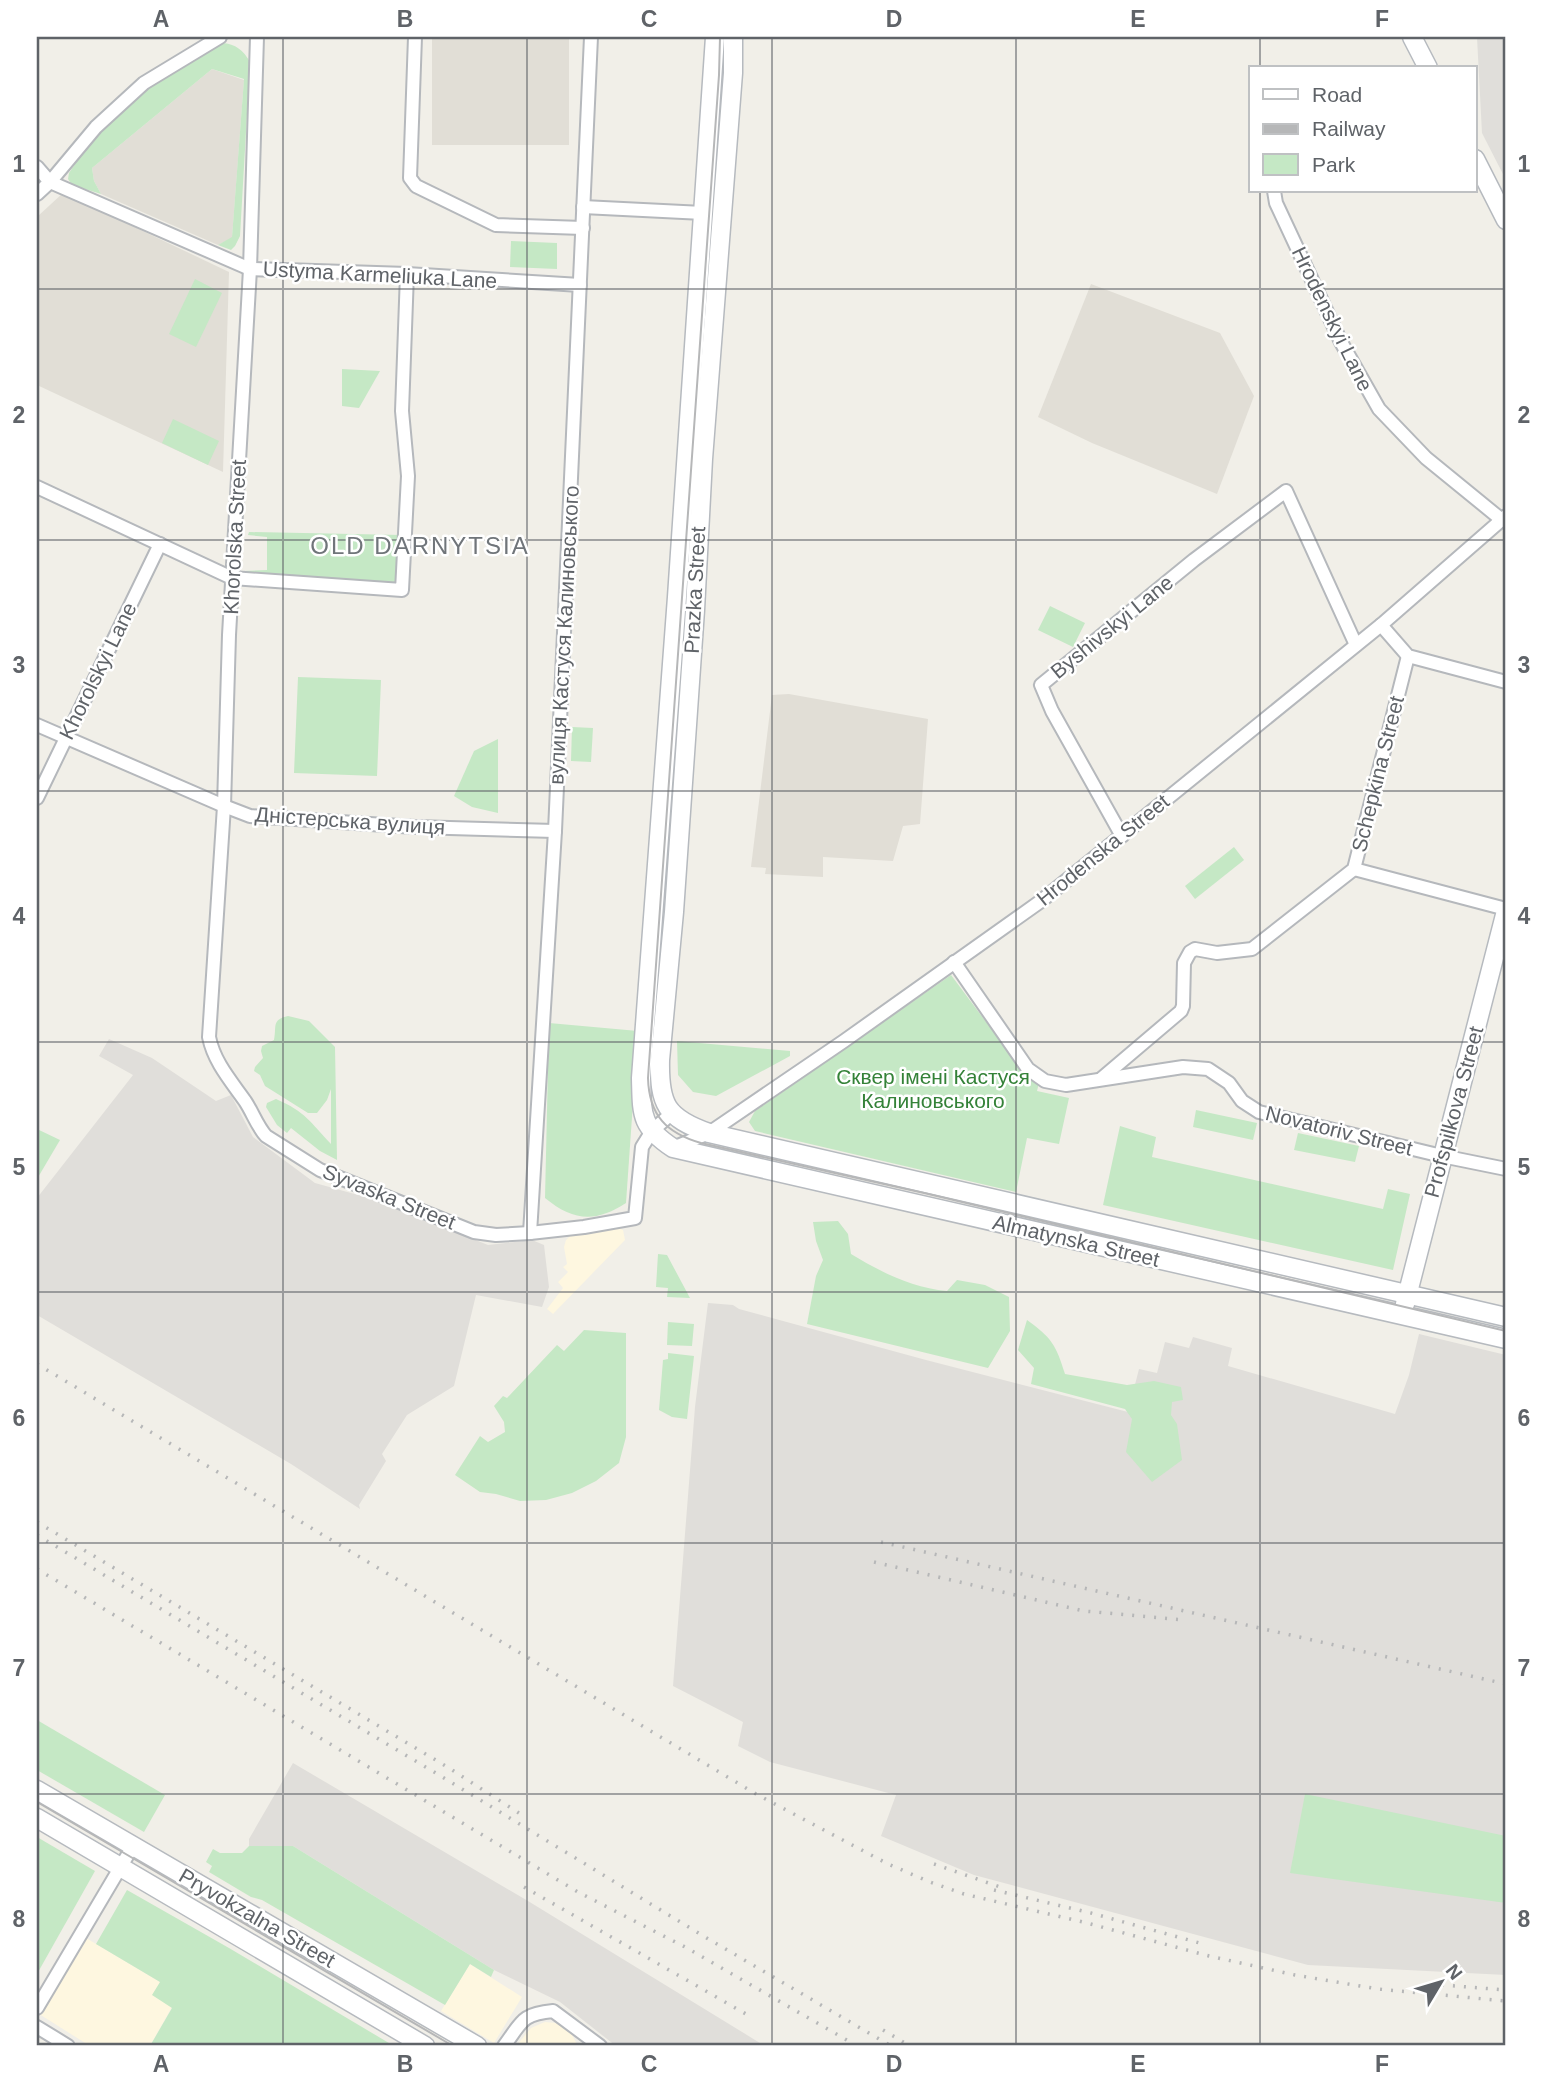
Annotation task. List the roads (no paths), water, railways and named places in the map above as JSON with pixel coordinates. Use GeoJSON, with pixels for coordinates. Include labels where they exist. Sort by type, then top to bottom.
{"type":"FeatureCollection","features":[{"type":"Feature","properties":{"kind":"street"},"geometry":{"type":"LineString","coordinates":[[37,194],[96,127],[144,83],[220,37]]}},
{"type":"Feature","properties":{"kind":"street","name":"Khorolska Street"},"geometry":{"type":"LineString","coordinates":[[209,1037],[224,806],[232,578],[250,269],[257,37]]}},
{"type":"Feature","properties":{"kind":"street"},"geometry":{"type":"LineString","coordinates":[[415,37],[410,178],[416,186],[496,225],[583,228]]}},
{"type":"Feature","properties":{"kind":"street","name":"вулиця Кастуся Калиновського"},"geometry":{"type":"LineString","coordinates":[[530,1233],[555,831],[591,37]]}},
{"type":"Feature","properties":{"kind":"street","name":"Prazka Street"},"geometry":{"type":"LineString","coordinates":[[652,1131],[642,1113],[641,1078],[715,37]]}},
{"type":"Feature","properties":{"kind":"street","name":"Prazka Street"},"geometry":{"type":"LineString","coordinates":[[672,1113],[659,1083],[660,1060],[674,912],[703,458],[733,73],[733,37]]}},
{"type":"Feature","properties":{"kind":"street"},"geometry":{"type":"LineString","coordinates":[[1412,37],[1427,66]]}},
{"type":"Feature","properties":{"kind":"street"},"geometry":{"type":"LineString","coordinates":[[1476,161],[1506,220]]}},
{"type":"Feature","properties":{"kind":"street","name":"Ustyma Karmeliuka Lane"},"geometry":{"type":"LineString","coordinates":[[37,167],[50,182],[250,269],[407,274],[580,285]]}},
{"type":"Feature","properties":{"kind":"street","name":"Hrodenskyi Lane"},"geometry":{"type":"LineString","coordinates":[[1274,192],[1276,203],[1341,342],[1379,409],[1426,458],[1504,518]]}},
{"type":"Feature","properties":{"kind":"street"},"geometry":{"type":"LineString","coordinates":[[583,207],[703,214]]}},
{"type":"Feature","properties":{"kind":"street"},"geometry":{"type":"LineString","coordinates":[[37,487],[232,578],[402,590],[408,476],[402,411],[407,274]]}},
{"type":"Feature","properties":{"kind":"street","name":"Byshivskyi Lane"},"geometry":{"type":"LineString","coordinates":[[1122,836],[1041,685],[1194,560],[1286,491],[1356,645]]}},
{"type":"Feature","properties":{"kind":"street","name":"Hrodenska Street"},"geometry":{"type":"LineString","coordinates":[[673,1148],[709,1133],[1041,901],[1381,625],[1504,518]]}},
{"type":"Feature","properties":{"kind":"street","name":"Khorolskyi Lane"},"geometry":{"type":"LineString","coordinates":[[37,798],[160,544]]}},
{"type":"Feature","properties":{"kind":"street"},"geometry":{"type":"LineString","coordinates":[[1381,625],[1409,656],[1506,682]]}},
{"type":"Feature","properties":{"kind":"street","name":"Schepkina Street"},"geometry":{"type":"LineString","coordinates":[[1101,1079],[1181,1011],[1184,963],[1190,952],[1195,949],[1217,953],[1252,949],[1354,869],[1409,656]]}},
{"type":"Feature","properties":{"kind":"street","name":"Дністерська вулиця"},"geometry":{"type":"LineString","coordinates":[[37,724],[250,816],[415,827],[555,831]]}},
{"type":"Feature","properties":{"kind":"street"},"geometry":{"type":"LineString","coordinates":[[1354,869],[1506,910]]}},
{"type":"Feature","properties":{"kind":"street","name":"Profspilkova Street"},"geometry":{"type":"LineString","coordinates":[[1402,1314],[1506,910]]}},
{"type":"Feature","properties":{"kind":"street","name":"Novatoriv Street"},"geometry":{"type":"LineString","coordinates":[[954,962],[1028,1069],[1045,1081],[1066,1085],[1183,1067],[1208,1069],[1228,1083],[1242,1101],[1259,1112],[1506,1169]]}},
{"type":"Feature","properties":{"kind":"street","name":"Syvaska Street"},"geometry":{"type":"LineString","coordinates":[[209,1037],[219,1064],[247,1103],[266,1136],[320,1170],[474,1232],[496,1235],[530,1233],[635,1218],[642,1147],[652,1131]]}},
{"type":"Feature","properties":{"kind":"street"},"geometry":{"type":"LineString","coordinates":[[652,1131],[672,1113]]}},
{"type":"Feature","properties":{"kind":"street","name":"Almatynska Street"},"geometry":{"type":"LineString","coordinates":[[672,1113],[681,1122],[709,1133],[1506,1317]]}},
{"type":"Feature","properties":{"kind":"street","name":"Almatynska Street"},"geometry":{"type":"LineString","coordinates":[[652,1131],[673,1148],[1506,1339]]}},
{"type":"Feature","properties":{"kind":"street","name":"Pryvokzalna Street"},"geometry":{"type":"LineString","coordinates":[[37,1790],[470,2044]]}},
{"type":"Feature","properties":{"kind":"street","name":"Pryvokzalna Street"},"geometry":{"type":"LineString","coordinates":[[37,1818],[425,2046]]}},
{"type":"Feature","properties":{"kind":"street"},"geometry":{"type":"LineString","coordinates":[[37,2008],[133,1846]]}},
{"type":"Feature","properties":{"kind":"street"},"geometry":{"type":"LineString","coordinates":[[504,2046],[525,2018],[534,2013],[553,2011],[600,2046]]}},
{"type":"Feature","properties":{"kind":"street"},"geometry":{"type":"LineString","coordinates":[[37,2027],[68,2046]]}},
{"type":"Feature","properties":{"kind":"tram line"},"geometry":{"type":"LineString","coordinates":[[720,37],[648,1078],[656,1112],[669,1128],[701,1143],[1506,1331]]}},
{"type":"Feature","properties":{"kind":"tram line"},"geometry":{"type":"LineString","coordinates":[[37,1802],[453,2046]]}},
{"type":"Feature","properties":{"kind":"railway"},"geometry":{"type":"LineString","coordinates":[[37,1364],[756,1794],[888,1864],[964,1894],[1209,1956],[1295,1975],[1378,1989],[1506,2001]]}},
{"type":"Feature","properties":{"kind":"railway"},"geometry":{"type":"LineString","coordinates":[[37,1522],[449,1768],[522,1815]]}},
{"type":"Feature","properties":{"kind":"railway"},"geometry":{"type":"LineString","coordinates":[[37,1535],[891,2046]]}},
{"type":"Feature","properties":{"kind":"railway"},"geometry":{"type":"LineString","coordinates":[[881,1542],[1506,1684]]}},
{"type":"Feature","properties":{"kind":"railway"},"geometry":{"type":"LineString","coordinates":[[874,1562],[1084,1611],[1184,1620]]}},
{"type":"Feature","properties":{"kind":"railway"},"geometry":{"type":"LineString","coordinates":[[37,1569],[578,1892],[687,1948],[857,2046]]}},
{"type":"Feature","properties":{"kind":"railway"},"geometry":{"type":"LineString","coordinates":[[934,1864],[1003,1888]]}},
{"type":"Feature","properties":{"kind":"railway"},"geometry":{"type":"LineString","coordinates":[[524,1887],[746,2014]]}},
{"type":"Feature","properties":{"kind":"railway"},"geometry":{"type":"LineString","coordinates":[[994,1890],[1207,1945]]}},
{"type":"Feature","properties":{"kind":"railway"},"geometry":{"type":"LineString","coordinates":[[1431,1984],[1506,1990]]}},
{"type":"Feature","properties":{"kind":"railway"},"geometry":{"type":"LineString","coordinates":[[883,2030],[910,2046]]}},
{"type":"Feature","properties":{"kind":"district","name":"OLD DARNYTSIA"},"geometry":{"type":"Point","coordinates":[420,546]}},
{"type":"Feature","properties":{"kind":"park label","name":"Сквер імені Кастуся Калиновського"},"geometry":{"type":"Point","coordinates":[933,1089]}}]}
